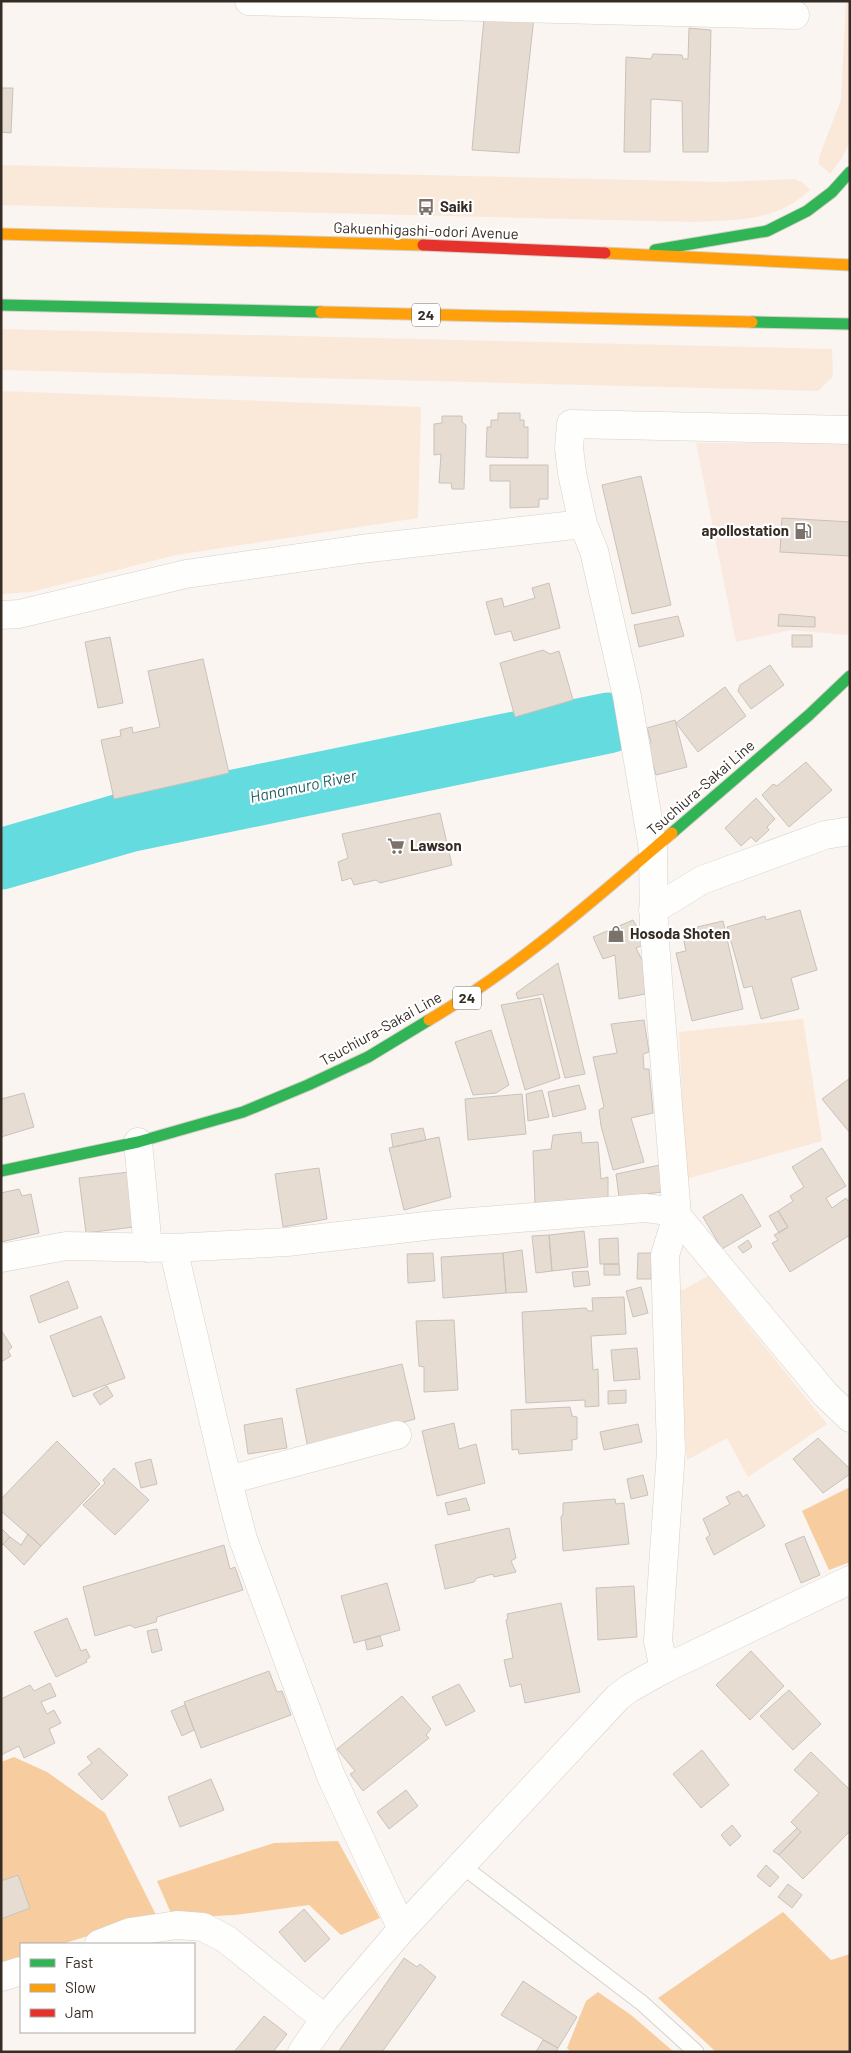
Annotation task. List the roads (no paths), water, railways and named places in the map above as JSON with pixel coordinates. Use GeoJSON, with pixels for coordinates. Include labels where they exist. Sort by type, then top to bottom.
{"type":"FeatureCollection","features":[{"type":"Feature","properties":{"kind":"main road"},"geometry":{"type":"LineString","coordinates":[[626,254],[767,231],[808,211],[832,192],[850,172]]}},
{"type":"Feature","properties":{"kind":"main road","name":"Gakuenhigashi-odori Avenue"},"geometry":{"type":"LineString","coordinates":[[1,234],[484,247],[850,265]]}},
{"type":"Feature","properties":{"kind":"main road","name":"24"},"geometry":{"type":"LineString","coordinates":[[1,305],[850,324]]}},
{"type":"Feature","properties":{"kind":"main road","name":"Tsuchiura-Sakai Line"},"geometry":{"type":"LineString","coordinates":[[1,1171],[138,1142],[244,1112],[308,1085],[368,1056],[465,999],[551,934],[809,715],[850,676]]}},
{"type":"Feature","properties":{"kind":"street"},"geometry":{"type":"LineString","coordinates":[[249,1],[690,7],[795,14]]}},
{"type":"Feature","properties":{"kind":"street"},"geometry":{"type":"LineString","coordinates":[[664,1669],[658,1641],[671,1450],[665,1255],[677,1216],[654,910],[653,849],[627,696],[594,551],[583,524],[572,473],[569,448],[571,424],[850,430]]}},
{"type":"Feature","properties":{"kind":"street"},"geometry":{"type":"LineString","coordinates":[[1,614],[19,614],[186,574],[361,549],[583,524]]}},
{"type":"Feature","properties":{"kind":"street"},"geometry":{"type":"LineString","coordinates":[[654,910],[702,880],[825,835],[850,831]]}},
{"type":"Feature","properties":{"kind":"street"},"geometry":{"type":"LineString","coordinates":[[138,1142],[161,1248],[243,1539],[331,1776],[402,1929]]}},
{"type":"Feature","properties":{"kind":"street"},"geometry":{"type":"LineString","coordinates":[[1,1258],[66,1246],[161,1248],[287,1242],[434,1225],[644,1208],[661,1210],[677,1216],[825,1394],[850,1418]]}},
{"type":"Feature","properties":{"kind":"street"},"geometry":{"type":"LineString","coordinates":[[227,1478],[244,1476],[396,1435]]}},
{"type":"Feature","properties":{"kind":"street"},"geometry":{"type":"LineString","coordinates":[[302,2052],[325,2019],[402,1929],[618,1697],[664,1669],[850,1580]]}},
{"type":"Feature","properties":{"kind":"street"},"geometry":{"type":"LineString","coordinates":[[102,1943],[130,1932],[177,1926],[203,1927],[226,1939],[325,2019]]}},
{"type":"Feature","properties":{"kind":"street"},"geometry":{"type":"LineString","coordinates":[[1,1977],[20,1971]]}},
{"type":"Feature","properties":{"kind":"lane"},"geometry":{"type":"LineString","coordinates":[[460,1865],[642,2003],[696,2052]]}},
{"type":"Feature","properties":{"kind":"waterway","name":"Hanamuro River"},"geometry":{"type":"LineString","coordinates":[[1,859],[128,822],[608,723]]}},
{"type":"Feature","properties":{"kind":"place","name":"Saiki"},"geometry":{"type":"Point","coordinates":[426,207]}},
{"type":"Feature","properties":{"kind":"place","name":"apollostation"},"geometry":{"type":"Point","coordinates":[803,531]}},
{"type":"Feature","properties":{"kind":"place","name":"Lawson"},"geometry":{"type":"Point","coordinates":[396,846]}},
{"type":"Feature","properties":{"kind":"place","name":"Hosoda Shoten"},"geometry":{"type":"Point","coordinates":[616,934]}}]}
